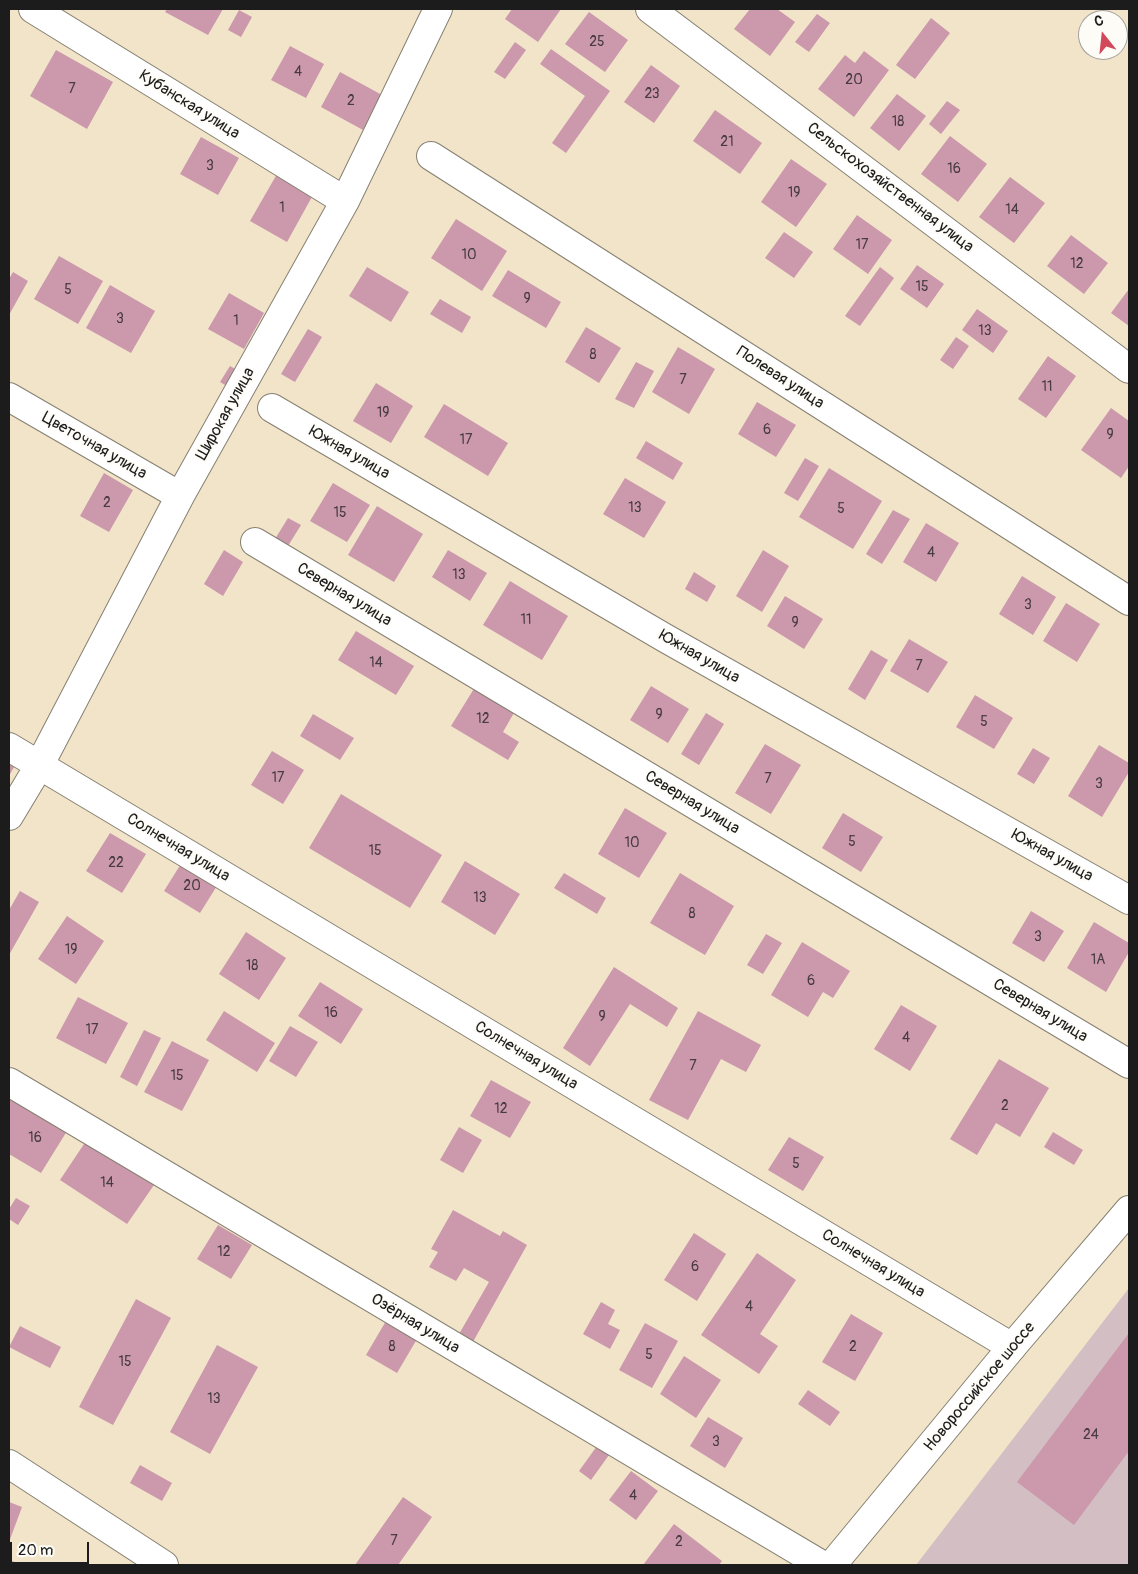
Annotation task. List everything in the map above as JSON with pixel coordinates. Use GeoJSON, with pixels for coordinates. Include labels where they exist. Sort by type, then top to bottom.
{"type":"FeatureCollection","features":[{"type":"Feature","properties":{"kind":"street","name":"Кубанская улица"},"geometry":{"type":"LineString","coordinates":[[33,9],[345,201]]}},
{"type":"Feature","properties":{"kind":"street","name":"Широкая улица"},"geometry":{"type":"LineString","coordinates":[[9,816],[39,766],[180,496],[345,201],[438,9]]}},
{"type":"Feature","properties":{"kind":"street","name":"Сельскохозяйственная улица"},"geometry":{"type":"LineString","coordinates":[[650,9],[1129,369]]}},
{"type":"Feature","properties":{"kind":"street","name":"Полевая улица"},"geometry":{"type":"LineString","coordinates":[[431,156],[1129,601]]}},
{"type":"Feature","properties":{"kind":"street","name":"Цветочная улица"},"geometry":{"type":"LineString","coordinates":[[9,397],[180,496]]}},
{"type":"Feature","properties":{"kind":"street","name":"Южная улица"},"geometry":{"type":"LineString","coordinates":[[272,408],[665,638],[1129,900]]}},
{"type":"Feature","properties":{"kind":"street","name":"Северная улица"},"geometry":{"type":"LineString","coordinates":[[255,542],[1129,1064]]}},
{"type":"Feature","properties":{"kind":"street","name":"Солнечная улица"},"geometry":{"type":"LineString","coordinates":[[9,747],[1012,1347]]}},
{"type":"Feature","properties":{"kind":"street","name":"Озёрная улица"},"geometry":{"type":"LineString","coordinates":[[9,1082],[822,1565]]}},
{"type":"Feature","properties":{"kind":"street","name":"Новороссийское шоссе"},"geometry":{"type":"LineString","coordinates":[[832,1565],[1012,1347],[1129,1210]]}},
{"type":"Feature","properties":{"kind":"street"},"geometry":{"type":"LineString","coordinates":[[9,1464],[164,1565]]}},
{"type":"Feature","properties":{"kind":"shaded area"},"geometry":{"type":"Polygon","coordinates":[[[1129,1288],[1129,1565],[916,1565],[1129,1288]]]}},
{"type":"Feature","properties":{"kind":"building"},"geometry":{"type":"Polygon","coordinates":[[[167,9],[223,9],[208,35],[165,12],[167,9]]]}},
{"type":"Feature","properties":{"kind":"building"},"geometry":{"type":"Polygon","coordinates":[[[512,9],[561,9],[538,42],[505,19],[512,9]]]}},
{"type":"Feature","properties":{"kind":"building"},"geometry":{"type":"Polygon","coordinates":[[[750,9],[777,9],[795,22],[770,56],[734,29],[750,9]]]}},
{"type":"Feature","properties":{"kind":"building"},"geometry":{"type":"Polygon","coordinates":[[[239,10],[252,17],[241,37],[228,30],[239,10]]]}},
{"type":"Feature","properties":{"kind":"building"},"geometry":{"type":"Polygon","coordinates":[[[589,12],[628,40],[605,72],[565,44],[589,12]]]}},
{"type":"Feature","properties":{"kind":"building"},"geometry":{"type":"Polygon","coordinates":[[[817,14],[830,23],[809,52],[795,42],[817,14]]]}},
{"type":"Feature","properties":{"kind":"building"},"geometry":{"type":"Polygon","coordinates":[[[931,18],[950,33],[915,79],[896,65],[931,18]]]}},
{"type":"Feature","properties":{"kind":"building"},"geometry":{"type":"Polygon","coordinates":[[[515,42],[526,50],[505,79],[494,72],[515,42]]]}},
{"type":"Feature","properties":{"kind":"building"},"geometry":{"type":"Polygon","coordinates":[[[290,46],[324,64],[306,98],[271,80],[290,46]]]}},
{"type":"Feature","properties":{"kind":"building"},"geometry":{"type":"Polygon","coordinates":[[[551,49],[610,91],[566,153],[552,143],[585,96],[540,64],[551,49]]]}},
{"type":"Feature","properties":{"kind":"building"},"geometry":{"type":"Polygon","coordinates":[[[56,50],[113,82],[87,129],[30,96],[56,50]]]}},
{"type":"Feature","properties":{"kind":"building"},"geometry":{"type":"Polygon","coordinates":[[[864,51],[889,70],[854,117],[818,89],[845,55],[855,63],[864,51]]]}},
{"type":"Feature","properties":{"kind":"building"},"geometry":{"type":"Polygon","coordinates":[[[651,65],[680,86],[654,123],[624,102],[651,65]]]}},
{"type":"Feature","properties":{"kind":"building"},"geometry":{"type":"Polygon","coordinates":[[[340,72],[382,95],[363,130],[321,107],[340,72]]]}},
{"type":"Feature","properties":{"kind":"building"},"geometry":{"type":"Polygon","coordinates":[[[897,94],[926,116],[899,151],[870,128],[897,94]]]}},
{"type":"Feature","properties":{"kind":"building"},"geometry":{"type":"Polygon","coordinates":[[[947,101],[960,110],[941,134],[929,124],[947,101]]]}},
{"type":"Feature","properties":{"kind":"building"},"geometry":{"type":"Polygon","coordinates":[[[715,110],[762,143],[740,174],[693,141],[715,110]]]}},
{"type":"Feature","properties":{"kind":"building"},"geometry":{"type":"Polygon","coordinates":[[[950,136],[987,164],[958,202],[921,174],[950,136]]]}},
{"type":"Feature","properties":{"kind":"building"},"geometry":{"type":"Polygon","coordinates":[[[201,137],[239,158],[218,195],[180,174],[201,137]]]}},
{"type":"Feature","properties":{"kind":"building"},"geometry":{"type":"Polygon","coordinates":[[[791,159],[827,184],[796,227],[761,202],[791,159]]]}},
{"type":"Feature","properties":{"kind":"building"},"geometry":{"type":"Polygon","coordinates":[[[277,174],[313,195],[287,242],[250,221],[277,174]]]}},
{"type":"Feature","properties":{"kind":"building"},"geometry":{"type":"Polygon","coordinates":[[[1010,177],[1045,203],[1014,243],[979,217],[1010,177]]]}},
{"type":"Feature","properties":{"kind":"building"},"geometry":{"type":"Polygon","coordinates":[[[857,215],[892,240],[868,274],[833,249],[857,215]]]}},
{"type":"Feature","properties":{"kind":"building"},"geometry":{"type":"Polygon","coordinates":[[[456,219],[507,251],[482,291],[431,258],[456,219]]]}},
{"type":"Feature","properties":{"kind":"building"},"geometry":{"type":"Polygon","coordinates":[[[784,232],[813,252],[794,278],[765,258],[784,232]]]}},
{"type":"Feature","properties":{"kind":"building"},"geometry":{"type":"Polygon","coordinates":[[[1071,235],[1108,263],[1084,294],[1047,266],[1071,235]]]}},
{"type":"Feature","properties":{"kind":"building"},"geometry":{"type":"Polygon","coordinates":[[[59,256],[103,281],[78,324],[34,299],[59,256]]]}},
{"type":"Feature","properties":{"kind":"building"},"geometry":{"type":"Polygon","coordinates":[[[917,265],[944,284],[927,308],[900,289],[917,265]]]}},
{"type":"Feature","properties":{"kind":"building"},"geometry":{"type":"Polygon","coordinates":[[[367,267],[409,292],[391,322],[349,296],[367,267]]]}},
{"type":"Feature","properties":{"kind":"building"},"geometry":{"type":"Polygon","coordinates":[[[880,267],[894,278],[860,326],[845,316],[880,267]]]}},
{"type":"Feature","properties":{"kind":"building"},"geometry":{"type":"Polygon","coordinates":[[[508,270],[561,302],[546,328],[492,296],[508,270]]]}},
{"type":"Feature","properties":{"kind":"building"},"geometry":{"type":"Polygon","coordinates":[[[13,272],[28,281],[9,315],[9,279],[13,272]]]}},
{"type":"Feature","properties":{"kind":"building"},"geometry":{"type":"Polygon","coordinates":[[[110,285],[155,311],[131,353],[86,328],[110,285]]]}},
{"type":"Feature","properties":{"kind":"building"},"geometry":{"type":"Polygon","coordinates":[[[1129,289],[1129,326],[1111,313],[1129,289]]]}},
{"type":"Feature","properties":{"kind":"building"},"geometry":{"type":"Polygon","coordinates":[[[229,293],[264,313],[244,349],[208,329],[229,293]]]}},
{"type":"Feature","properties":{"kind":"building"},"geometry":{"type":"Polygon","coordinates":[[[440,299],[471,317],[462,333],[430,314],[440,299]]]}},
{"type":"Feature","properties":{"kind":"building"},"geometry":{"type":"Polygon","coordinates":[[[977,309],[1008,331],[993,353],[962,330],[977,309]]]}},
{"type":"Feature","properties":{"kind":"building"},"geometry":{"type":"Polygon","coordinates":[[[586,327],[621,348],[599,383],[565,362],[586,327]]]}},
{"type":"Feature","properties":{"kind":"building"},"geometry":{"type":"Polygon","coordinates":[[[308,329],[322,337],[295,382],[281,374],[308,329]]]}},
{"type":"Feature","properties":{"kind":"building"},"geometry":{"type":"Polygon","coordinates":[[[956,337],[969,346],[953,369],[940,360],[956,337]]]}},
{"type":"Feature","properties":{"kind":"building"},"geometry":{"type":"Polygon","coordinates":[[[678,347],[715,369],[689,414],[652,392],[678,347]]]}},
{"type":"Feature","properties":{"kind":"building"},"geometry":{"type":"Polygon","coordinates":[[[1048,356],[1076,376],[1046,418],[1018,399],[1048,356]]]}},
{"type":"Feature","properties":{"kind":"building"},"geometry":{"type":"Polygon","coordinates":[[[636,362],[654,371],[634,408],[615,399],[636,362]]]}},
{"type":"Feature","properties":{"kind":"building"},"geometry":{"type":"Polygon","coordinates":[[[230,366],[246,375],[237,392],[220,382],[230,366]]]}},
{"type":"Feature","properties":{"kind":"building"},"geometry":{"type":"Polygon","coordinates":[[[376,383],[413,406],[391,443],[353,421],[376,383]]]}},
{"type":"Feature","properties":{"kind":"building"},"geometry":{"type":"Polygon","coordinates":[[[757,402],[796,425],[776,457],[738,434],[757,402]]]}},
{"type":"Feature","properties":{"kind":"building"},"geometry":{"type":"Polygon","coordinates":[[[444,404],[508,443],[488,476],[424,437],[444,404]]]}},
{"type":"Feature","properties":{"kind":"building"},"geometry":{"type":"Polygon","coordinates":[[[1111,408],[1129,421],[1129,466],[1121,478],[1081,450],[1111,408]]]}},
{"type":"Feature","properties":{"kind":"building"},"geometry":{"type":"Polygon","coordinates":[[[646,441],[683,463],[673,480],[636,458],[646,441]]]}},
{"type":"Feature","properties":{"kind":"building"},"geometry":{"type":"Polygon","coordinates":[[[805,458],[819,466],[798,501],[784,493],[805,458]]]}},
{"type":"Feature","properties":{"kind":"building"},"geometry":{"type":"Polygon","coordinates":[[[829,468],[882,501],[853,549],[799,517],[829,468]]]}},
{"type":"Feature","properties":{"kind":"building"},"geometry":{"type":"Polygon","coordinates":[[[104,473],[133,490],[109,532],[80,516],[104,473]]]}},
{"type":"Feature","properties":{"kind":"building"},"geometry":{"type":"Polygon","coordinates":[[[625,478],[666,502],[644,538],[603,514],[625,478]]]}},
{"type":"Feature","properties":{"kind":"building"},"geometry":{"type":"Polygon","coordinates":[[[333,483],[370,505],[347,542],[310,521],[333,483]]]}},
{"type":"Feature","properties":{"kind":"building"},"geometry":{"type":"Polygon","coordinates":[[[377,506],[423,534],[394,582],[348,555],[377,506]]]}},
{"type":"Feature","properties":{"kind":"building"},"geometry":{"type":"Polygon","coordinates":[[[893,510],[910,519],[882,564],[866,554],[893,510]]]}},
{"type":"Feature","properties":{"kind":"building"},"geometry":{"type":"Polygon","coordinates":[[[288,518],[301,525],[288,546],[275,539],[288,518]]]}},
{"type":"Feature","properties":{"kind":"building"},"geometry":{"type":"Polygon","coordinates":[[[926,523],[959,543],[936,582],[903,562],[926,523]]]}},
{"type":"Feature","properties":{"kind":"building"},"geometry":{"type":"Polygon","coordinates":[[[224,550],[243,562],[223,596],[204,584],[224,550]]]}},
{"type":"Feature","properties":{"kind":"building"},"geometry":{"type":"Polygon","coordinates":[[[448,550],[487,573],[470,601],[432,577],[448,550]]]}},
{"type":"Feature","properties":{"kind":"building"},"geometry":{"type":"Polygon","coordinates":[[[763,550],[789,566],[762,612],[736,596],[763,550]]]}},
{"type":"Feature","properties":{"kind":"building"},"geometry":{"type":"Polygon","coordinates":[[[694,572],[716,586],[707,602],[685,589],[694,572]]]}},
{"type":"Feature","properties":{"kind":"building"},"geometry":{"type":"Polygon","coordinates":[[[1022,576],[1056,597],[1033,635],[999,614],[1022,576]]]}},
{"type":"Feature","properties":{"kind":"building"},"geometry":{"type":"Polygon","coordinates":[[[510,581],[568,616],[542,660],[483,625],[510,581]]]}},
{"type":"Feature","properties":{"kind":"building"},"geometry":{"type":"Polygon","coordinates":[[[785,596],[823,619],[804,649],[767,626],[785,596]]]}},
{"type":"Feature","properties":{"kind":"building"},"geometry":{"type":"Polygon","coordinates":[[[1066,603],[1100,624],[1077,662],[1043,641],[1066,603]]]}},
{"type":"Feature","properties":{"kind":"building"},"geometry":{"type":"Polygon","coordinates":[[[356,631],[414,666],[396,695],[338,660],[356,631]]]}},
{"type":"Feature","properties":{"kind":"building"},"geometry":{"type":"Polygon","coordinates":[[[909,639],[948,662],[928,693],[890,671],[909,639]]]}},
{"type":"Feature","properties":{"kind":"building"},"geometry":{"type":"Polygon","coordinates":[[[871,650],[888,660],[865,700],[848,689],[871,650]]]}},
{"type":"Feature","properties":{"kind":"building"},"geometry":{"type":"Polygon","coordinates":[[[651,686],[689,709],[668,743],[630,720],[651,686]]]}},
{"type":"Feature","properties":{"kind":"building"},"geometry":{"type":"Polygon","coordinates":[[[475,687],[515,711],[503,732],[519,742],[508,760],[451,726],[475,687]]]}},
{"type":"Feature","properties":{"kind":"building"},"geometry":{"type":"Polygon","coordinates":[[[975,695],[1013,718],[994,749],[956,727],[975,695]]]}},
{"type":"Feature","properties":{"kind":"building"},"geometry":{"type":"Polygon","coordinates":[[[706,713],[724,724],[699,765],[681,754],[706,713]]]}},
{"type":"Feature","properties":{"kind":"building"},"geometry":{"type":"Polygon","coordinates":[[[313,714],[354,738],[340,760],[300,736],[313,714]]]}},
{"type":"Feature","properties":{"kind":"building"},"geometry":{"type":"Polygon","coordinates":[[[765,744],[801,765],[771,814],[735,793],[765,744]]]}},
{"type":"Feature","properties":{"kind":"building"},"geometry":{"type":"Polygon","coordinates":[[[1099,745],[1129,763],[1129,772],[1102,817],[1068,796],[1099,745]]]}},
{"type":"Feature","properties":{"kind":"building"},"geometry":{"type":"Polygon","coordinates":[[[9,748],[19,758],[9,776],[9,748]]]}},
{"type":"Feature","properties":{"kind":"building"},"geometry":{"type":"Polygon","coordinates":[[[1033,748],[1050,758],[1034,784],[1017,774],[1033,748]]]}},
{"type":"Feature","properties":{"kind":"building"},"geometry":{"type":"Polygon","coordinates":[[[272,751],[304,770],[283,804],[251,785],[272,751]]]}},
{"type":"Feature","properties":{"kind":"building"},"geometry":{"type":"Polygon","coordinates":[[[341,794],[442,855],[410,908],[309,848],[341,794]]]}},
{"type":"Feature","properties":{"kind":"building"},"geometry":{"type":"Polygon","coordinates":[[[625,808],[667,833],[639,878],[598,854],[625,808]]]}},
{"type":"Feature","properties":{"kind":"building"},"geometry":{"type":"Polygon","coordinates":[[[843,813],[883,837],[861,872],[822,848],[843,813]]]}},
{"type":"Feature","properties":{"kind":"building"},"geometry":{"type":"Polygon","coordinates":[[[110,833],[146,854],[122,893],[86,871],[110,833]]]}},
{"type":"Feature","properties":{"kind":"building"},"geometry":{"type":"Polygon","coordinates":[[[184,859],[220,881],[200,913],[164,891],[184,859]]]}},
{"type":"Feature","properties":{"kind":"building"},"geometry":{"type":"Polygon","coordinates":[[[465,861],[520,894],[495,935],[441,902],[465,861]]]}},
{"type":"Feature","properties":{"kind":"building"},"geometry":{"type":"Polygon","coordinates":[[[564,873],[606,898],[597,914],[554,888],[564,873]]]}},
{"type":"Feature","properties":{"kind":"building"},"geometry":{"type":"Polygon","coordinates":[[[680,873],[734,906],[705,955],[650,923],[680,873]]]}},
{"type":"Feature","properties":{"kind":"building"},"geometry":{"type":"Polygon","coordinates":[[[20,891],[39,902],[9,955],[9,910],[20,891]]]}},
{"type":"Feature","properties":{"kind":"building"},"geometry":{"type":"Polygon","coordinates":[[[1031,911],[1064,931],[1044,962],[1012,943],[1031,911]]]}},
{"type":"Feature","properties":{"kind":"building"},"geometry":{"type":"Polygon","coordinates":[[[67,916],[104,941],[76,984],[38,959],[67,916]]]}},
{"type":"Feature","properties":{"kind":"building"},"geometry":{"type":"Polygon","coordinates":[[[1094,922],[1129,943],[1129,952],[1106,992],[1067,968],[1094,922]]]}},
{"type":"Feature","properties":{"kind":"building"},"geometry":{"type":"Polygon","coordinates":[[[246,932],[286,958],[259,1000],[219,974],[246,932]]]}},
{"type":"Feature","properties":{"kind":"building"},"geometry":{"type":"Polygon","coordinates":[[[766,934],[782,943],[763,974],[747,965],[766,934]]]}},
{"type":"Feature","properties":{"kind":"building"},"geometry":{"type":"Polygon","coordinates":[[[802,942],[850,971],[833,998],[823,992],[808,1017],[771,995],[802,942]]]}},
{"type":"Feature","properties":{"kind":"building"},"geometry":{"type":"Polygon","coordinates":[[[614,967],[678,1008],[667,1027],[630,1004],[590,1066],[563,1048],[614,967]]]}},
{"type":"Feature","properties":{"kind":"building"},"geometry":{"type":"Polygon","coordinates":[[[320,982],[363,1009],[341,1044],[298,1016],[320,982]]]}},
{"type":"Feature","properties":{"kind":"building"},"geometry":{"type":"Polygon","coordinates":[[[78,997],[128,1023],[106,1064],[56,1038],[78,997]]]}},
{"type":"Feature","properties":{"kind":"building"},"geometry":{"type":"Polygon","coordinates":[[[901,1005],[937,1026],[910,1071],[874,1049],[901,1005]]]}},
{"type":"Feature","properties":{"kind":"building"},"geometry":{"type":"Polygon","coordinates":[[[224,1011],[275,1043],[257,1072],[206,1040],[224,1011]]]}},
{"type":"Feature","properties":{"kind":"building"},"geometry":{"type":"Polygon","coordinates":[[[698,1011],[761,1045],[746,1072],[721,1059],[688,1120],[649,1100],[698,1011]]]}},
{"type":"Feature","properties":{"kind":"building"},"geometry":{"type":"Polygon","coordinates":[[[290,1026],[318,1042],[296,1077],[269,1061],[290,1026]]]}},
{"type":"Feature","properties":{"kind":"building"},"geometry":{"type":"Polygon","coordinates":[[[144,1030],[161,1038],[137,1086],[120,1077],[144,1030]]]}},
{"type":"Feature","properties":{"kind":"building"},"geometry":{"type":"Polygon","coordinates":[[[172,1041],[209,1060],[182,1111],[144,1092],[172,1041]]]}},
{"type":"Feature","properties":{"kind":"building"},"geometry":{"type":"Polygon","coordinates":[[[999,1059],[1049,1088],[1020,1137],[996,1123],[977,1155],[950,1139],[999,1059]]]}},
{"type":"Feature","properties":{"kind":"building"},"geometry":{"type":"Polygon","coordinates":[[[491,1080],[531,1102],[510,1138],[470,1116],[491,1080]]]}},
{"type":"Feature","properties":{"kind":"building"},"geometry":{"type":"Polygon","coordinates":[[[16,1089],[72,1123],[41,1173],[9,1154],[9,1102],[16,1089]]]}},
{"type":"Feature","properties":{"kind":"building"},"geometry":{"type":"Polygon","coordinates":[[[459,1127],[482,1140],[463,1173],[440,1160],[459,1127]]]}},
{"type":"Feature","properties":{"kind":"building"},"geometry":{"type":"Polygon","coordinates":[[[1053,1132],[1083,1150],[1074,1165],[1044,1147],[1053,1132]]]}},
{"type":"Feature","properties":{"kind":"building"},"geometry":{"type":"Polygon","coordinates":[[[789,1137],[824,1157],[803,1191],[768,1170],[789,1137]]]}},
{"type":"Feature","properties":{"kind":"building"},"geometry":{"type":"Polygon","coordinates":[[[86,1141],[154,1185],[127,1224],[60,1180],[86,1141]]]}},
{"type":"Feature","properties":{"kind":"building"},"geometry":{"type":"Polygon","coordinates":[[[16,1198],[30,1206],[18,1225],[9,1219],[9,1209],[16,1198]]]}},
{"type":"Feature","properties":{"kind":"building"},"geometry":{"type":"Polygon","coordinates":[[[453,1210],[500,1236],[503,1231],[527,1245],[469,1349],[455,1341],[489,1282],[464,1268],[456,1281],[429,1267],[438,1252],[431,1249],[453,1210]]]}},
{"type":"Feature","properties":{"kind":"building"},"geometry":{"type":"Polygon","coordinates":[[[218,1225],[252,1245],[231,1279],[197,1259],[218,1225]]]}},
{"type":"Feature","properties":{"kind":"building"},"geometry":{"type":"Polygon","coordinates":[[[694,1233],[726,1254],[697,1301],[664,1280],[694,1233]]]}},
{"type":"Feature","properties":{"kind":"building"},"geometry":{"type":"Polygon","coordinates":[[[757,1253],[796,1280],[760,1334],[778,1346],[759,1374],[701,1335],[757,1253]]]}},
{"type":"Feature","properties":{"kind":"building"},"geometry":{"type":"Polygon","coordinates":[[[136,1299],[171,1318],[113,1425],[79,1407],[136,1299]]]}},
{"type":"Feature","properties":{"kind":"building"},"geometry":{"type":"Polygon","coordinates":[[[601,1302],[615,1310],[608,1324],[620,1330],[610,1349],[583,1334],[601,1302]]]}},
{"type":"Feature","properties":{"kind":"building"},"geometry":{"type":"Polygon","coordinates":[[[851,1314],[883,1333],[855,1381],[822,1362],[851,1314]]]}},
{"type":"Feature","properties":{"kind":"building"},"geometry":{"type":"Polygon","coordinates":[[[386,1321],[417,1339],[397,1373],[366,1355],[386,1321]]]}},
{"type":"Feature","properties":{"kind":"building"},"geometry":{"type":"Polygon","coordinates":[[[645,1323],[678,1341],[652,1388],[619,1370],[645,1323]]]}},
{"type":"Feature","properties":{"kind":"building"},"geometry":{"type":"Polygon","coordinates":[[[20,1326],[61,1347],[50,1368],[9,1347],[20,1326]]]}},
{"type":"Feature","properties":{"kind":"building"},"geometry":{"type":"Polygon","coordinates":[[[1129,1333],[1129,1451],[1074,1525],[1017,1482],[1129,1333]]]}},
{"type":"Feature","properties":{"kind":"building"},"geometry":{"type":"Polygon","coordinates":[[[217,1345],[258,1367],[210,1454],[170,1432],[217,1345]]]}},
{"type":"Feature","properties":{"kind":"building"},"geometry":{"type":"Polygon","coordinates":[[[684,1356],[721,1380],[696,1418],[660,1394],[684,1356]]]}},
{"type":"Feature","properties":{"kind":"building"},"geometry":{"type":"Polygon","coordinates":[[[808,1390],[840,1412],[830,1426],[798,1404],[808,1390]]]}},
{"type":"Feature","properties":{"kind":"building"},"geometry":{"type":"Polygon","coordinates":[[[708,1417],[743,1438],[725,1468],[690,1446],[708,1417]]]}},
{"type":"Feature","properties":{"kind":"building"},"geometry":{"type":"Polygon","coordinates":[[[597,1446],[609,1455],[591,1480],[579,1471],[597,1446]]]}},
{"type":"Feature","properties":{"kind":"building"},"geometry":{"type":"Polygon","coordinates":[[[140,1465],[172,1483],[162,1501],[130,1483],[140,1465]]]}},
{"type":"Feature","properties":{"kind":"building"},"geometry":{"type":"Polygon","coordinates":[[[631,1471],[658,1491],[636,1520],[609,1500],[631,1471]]]}},
{"type":"Feature","properties":{"kind":"building"},"geometry":{"type":"Polygon","coordinates":[[[403,1497],[432,1517],[398,1565],[355,1565],[403,1497]]]}},
{"type":"Feature","properties":{"kind":"building"},"geometry":{"type":"Polygon","coordinates":[[[9,1502],[22,1507],[9,1542],[9,1502]]]}},
{"type":"Feature","properties":{"kind":"building"},"geometry":{"type":"Polygon","coordinates":[[[674,1524],[722,1561],[719,1565],[643,1565],[674,1524]]]}},
{"type":"Feature","properties":{"kind":"building"},"geometry":{"type":"Polygon","coordinates":[[[9,1560],[23,1565],[9,1565],[9,1560]]]}}]}
